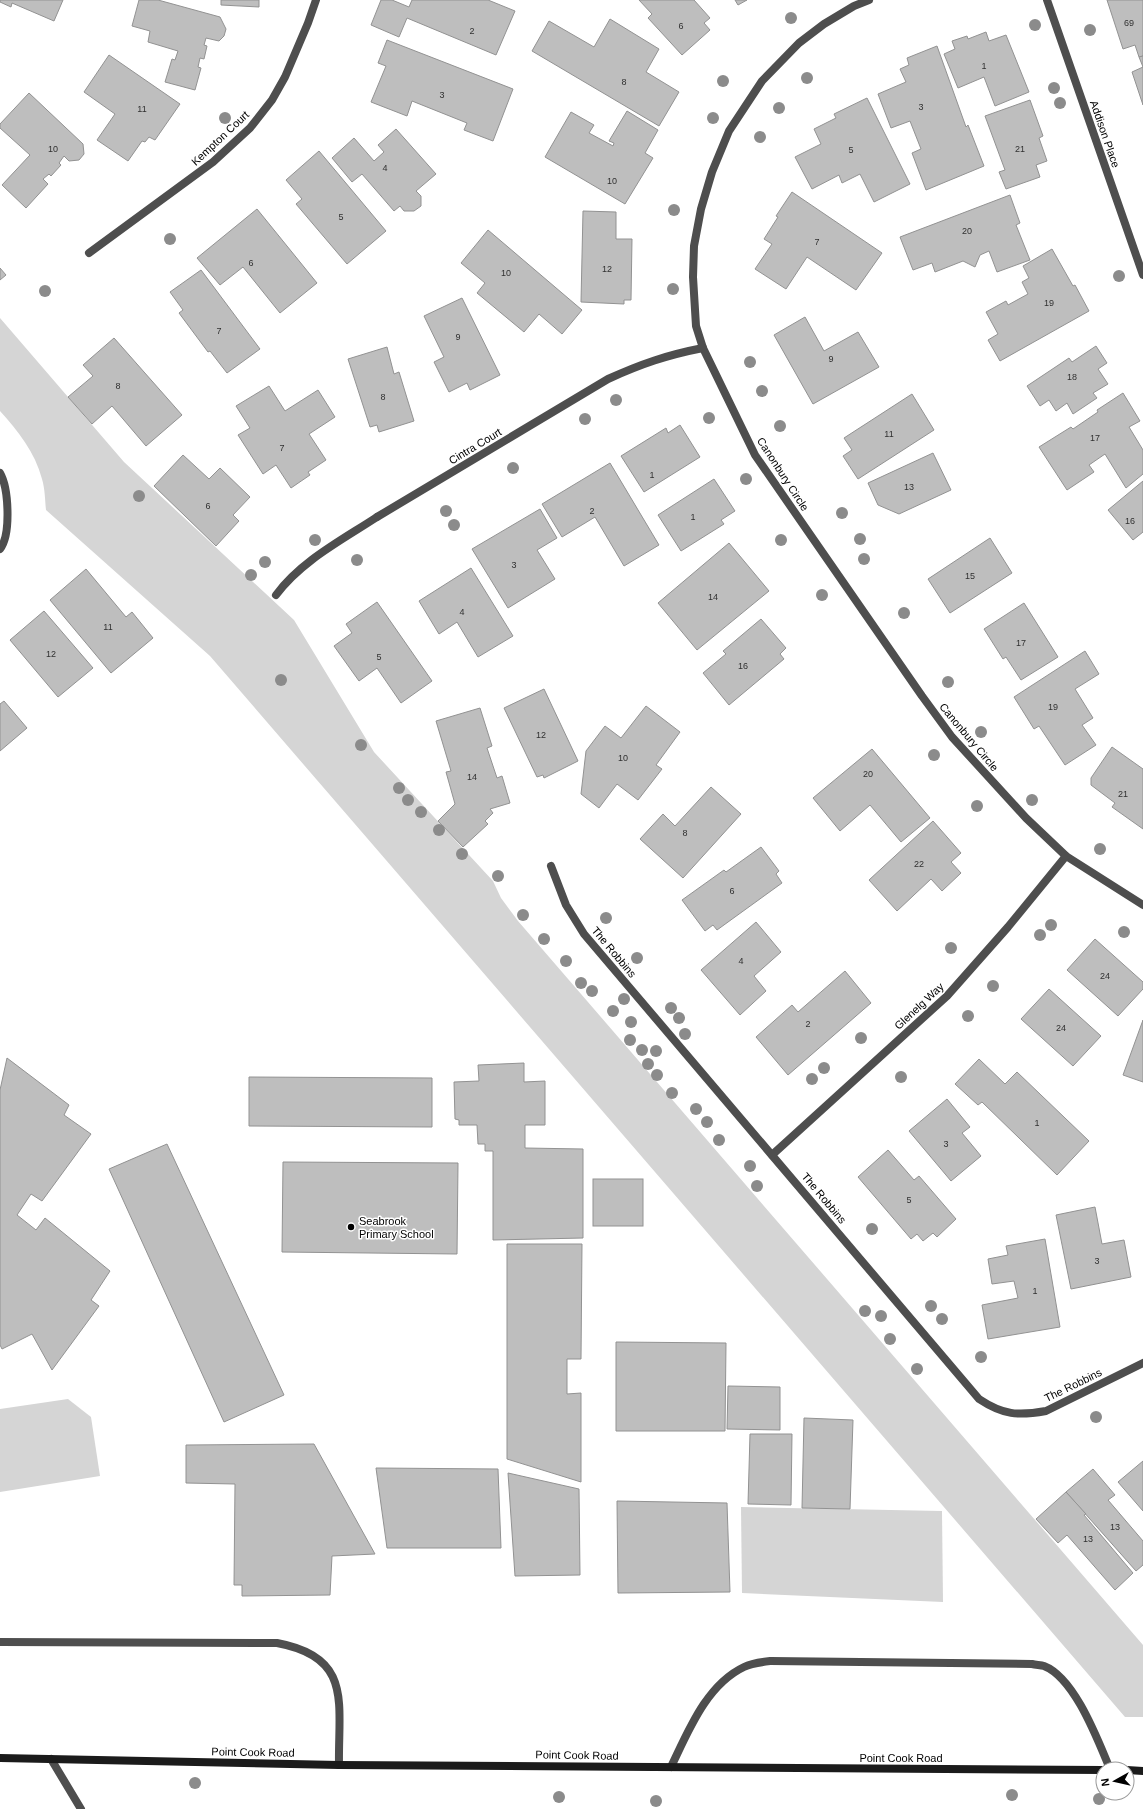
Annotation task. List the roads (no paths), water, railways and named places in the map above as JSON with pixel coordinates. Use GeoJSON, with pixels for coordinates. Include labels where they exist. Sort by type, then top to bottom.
{"type":"FeatureCollection","features":[{"type":"Feature","properties":{"kind":"main road","name":"Point Cook Road"},"geometry":{"type":"LineString","coordinates":[[0,1758],[339,1765],[1095,1770]]}},
{"type":"Feature","properties":{"kind":"street","name":"Kempton Court"},"geometry":{"type":"LineString","coordinates":[[89,253],[213,162],[250,128],[272,100],[285,77],[316,0]]}},
{"type":"Feature","properties":{"kind":"street","name":"Canonbury Circle"},"geometry":{"type":"LineString","coordinates":[[869,0],[854,6],[824,24],[800,43],[762,81],[729,131],[712,172],[701,209],[694,246],[694,309],[696,326],[703,348],[755,455],[922,696],[952,736],[1026,818],[1066,856],[1143,905]]}},
{"type":"Feature","properties":{"kind":"street","name":"Addison Place"},"geometry":{"type":"LineString","coordinates":[[1047,0],[1143,275]]}},
{"type":"Feature","properties":{"kind":"street","name":"Cintra Court"},"geometry":{"type":"LineString","coordinates":[[276,595],[287,581],[304,566],[377,517],[608,379],[640,364],[668,355],[703,348]]}},
{"type":"Feature","properties":{"kind":"street"},"geometry":{"type":"LineString","coordinates":[[0,473],[4,480],[8,508],[4,544],[0,549]]}},
{"type":"Feature","properties":{"kind":"street","name":"Glenelg Way"},"geometry":{"type":"LineString","coordinates":[[772,1155],[947,996],[1008,927],[1066,856]]}},
{"type":"Feature","properties":{"kind":"street","name":"The Robbins"},"geometry":{"type":"LineString","coordinates":[[551,866],[566,905],[584,934],[974,1394],[992,1407],[1018,1414],[1046,1411],[1143,1363]]}},
{"type":"Feature","properties":{"kind":"street"},"geometry":{"type":"LineString","coordinates":[[0,1642],[271,1643],[293,1646],[318,1658],[327,1667],[337,1686],[339,1765]]}},
{"type":"Feature","properties":{"kind":"street"},"geometry":{"type":"LineString","coordinates":[[671,1767],[696,1716],[718,1686],[730,1675],[744,1667],[755,1663],[771,1661],[1032,1664],[1045,1666],[1067,1685],[1090,1720],[1107,1761]]}},
{"type":"Feature","properties":{"kind":"street"},"geometry":{"type":"LineString","coordinates":[[51,1759],[81,1809]]}},
{"type":"Feature","properties":{"kind":"place","name":"Seabrook Primary School"},"geometry":{"type":"Point","coordinates":[351,1227]}}]}
